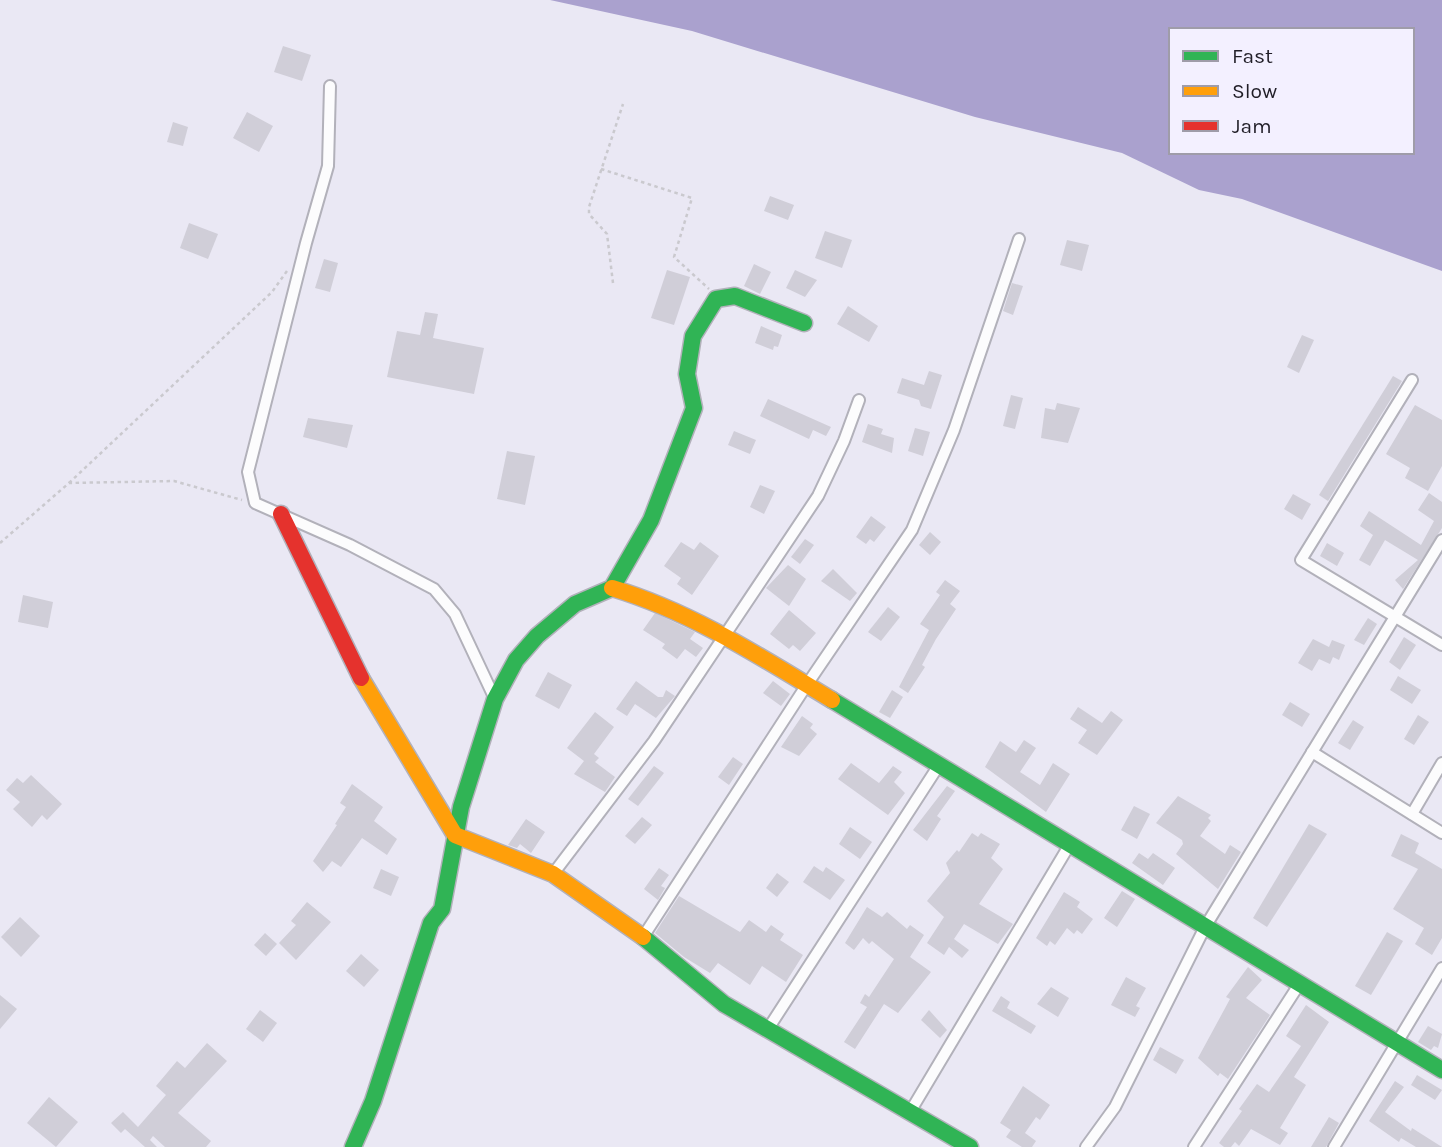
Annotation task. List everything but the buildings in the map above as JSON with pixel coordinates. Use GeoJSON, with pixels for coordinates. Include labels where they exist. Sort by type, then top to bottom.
{"type":"FeatureCollection","features":[{"type":"Feature","properties":{"kind":"street"},"geometry":{"type":"LineString","coordinates":[[330,86],[328,166],[248,472],[256,503],[350,545],[434,589],[455,614],[495,699]]}},
{"type":"Feature","properties":{"kind":"street"},"geometry":{"type":"LineString","coordinates":[[643,937],[806,686],[912,530],[954,430],[1019,239]]}},
{"type":"Feature","properties":{"kind":"street"},"geometry":{"type":"LineString","coordinates":[[353,1147],[373,1101],[431,923],[442,909],[455,835],[475,758],[495,699],[516,660],[537,636],[575,604],[612,588],[651,520],[694,408],[687,374],[693,336],[716,299],[735,296],[804,323]]}},
{"type":"Feature","properties":{"kind":"street"},"geometry":{"type":"LineString","coordinates":[[1412,380],[1301,560],[1442,645]]}},
{"type":"Feature","properties":{"kind":"street"},"geometry":{"type":"LineString","coordinates":[[553,874],[654,741],[818,496],[844,441],[859,400]]}},
{"type":"Feature","properties":{"kind":"street"},"geometry":{"type":"LineString","coordinates":[[281,514],[361,678],[455,835],[553,874],[643,937],[724,1004],[970,1147]]}},
{"type":"Feature","properties":{"kind":"street"},"geometry":{"type":"LineString","coordinates":[[1086,1147],[1115,1107],[1205,928],[1442,540]]}},
{"type":"Feature","properties":{"kind":"street"},"geometry":{"type":"LineString","coordinates":[[612,588],[666,606],[725,635],[1442,1070]]}},
{"type":"Feature","properties":{"kind":"street"},"geometry":{"type":"LineString","coordinates":[[1312,752],[1442,833]]}},
{"type":"Feature","properties":{"kind":"street"},"geometry":{"type":"LineString","coordinates":[[1412,814],[1442,763]]}},
{"type":"Feature","properties":{"kind":"street"},"geometry":{"type":"LineString","coordinates":[[768,1029],[939,765]]}},
{"type":"Feature","properties":{"kind":"street"},"geometry":{"type":"LineString","coordinates":[[910,1112],[1070,844]]}},
{"type":"Feature","properties":{"kind":"street"},"geometry":{"type":"LineString","coordinates":[[1334,1147],[1442,968]]}},
{"type":"Feature","properties":{"kind":"street"},"geometry":{"type":"LineString","coordinates":[[1194,1147],[1300,983]]}},
{"type":"Feature","properties":{"kind":"path"},"geometry":{"type":"LineString","coordinates":[[613,283],[607,234],[589,214],[601,169],[624,104]]}},
{"type":"Feature","properties":{"kind":"path"},"geometry":{"type":"LineString","coordinates":[[601,169],[692,198],[674,257],[716,299]]}},
{"type":"Feature","properties":{"kind":"path"},"geometry":{"type":"LineString","coordinates":[[0,543],[69,483],[272,292],[292,262]]}},
{"type":"Feature","properties":{"kind":"path"},"geometry":{"type":"LineString","coordinates":[[69,483],[174,481],[256,503]]}},
{"type":"Feature","properties":{"kind":"shaded area"},"geometry":{"type":"Polygon","coordinates":[[[550,0],[1442,0],[1442,271],[1242,199],[1199,190],[1122,153],[975,117],[692,31],[550,0]]]}},
{"type":"Feature","properties":{"kind":"traffic: fast"},"geometry":{"type":"LineString","coordinates":[[353,1147],[373,1101],[431,923],[442,909],[461,807],[495,699],[516,660],[537,636],[575,604],[612,588],[651,520],[694,408],[687,374],[693,336],[716,299],[735,296],[804,323]]}},
{"type":"Feature","properties":{"kind":"traffic: fast"},"geometry":{"type":"LineString","coordinates":[[832,700],[1442,1070]]}},
{"type":"Feature","properties":{"kind":"traffic: fast"},"geometry":{"type":"LineString","coordinates":[[643,937],[724,1004],[970,1147]]}},
{"type":"Feature","properties":{"kind":"traffic: slow"},"geometry":{"type":"LineString","coordinates":[[612,588],[698,623],[832,700]]}},
{"type":"Feature","properties":{"kind":"traffic: slow"},"geometry":{"type":"LineString","coordinates":[[361,678],[455,835],[553,874],[643,937]]}},
{"type":"Feature","properties":{"kind":"traffic: jam"},"geometry":{"type":"LineString","coordinates":[[281,514],[361,678]]}}]}
